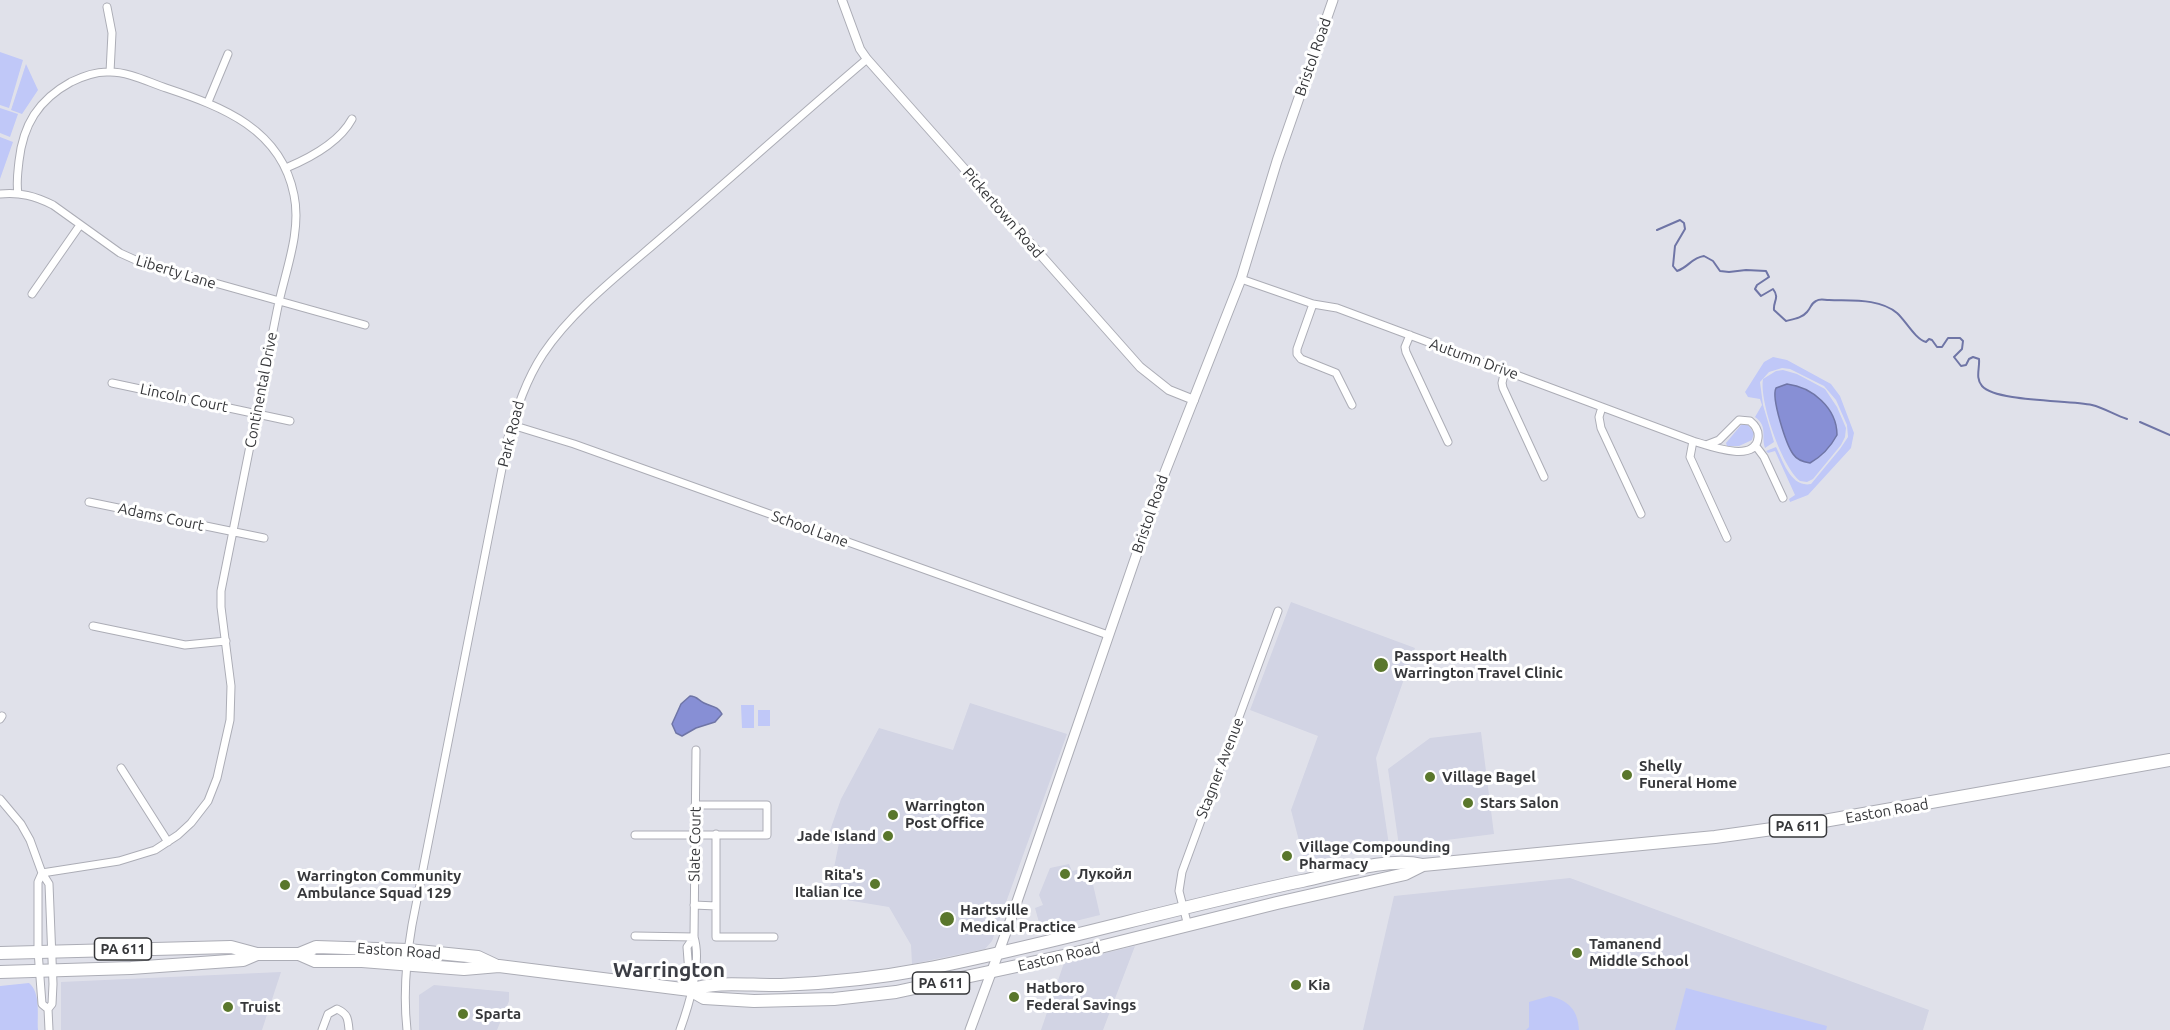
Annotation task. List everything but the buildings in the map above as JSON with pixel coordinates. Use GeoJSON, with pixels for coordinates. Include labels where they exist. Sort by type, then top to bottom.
{"type":"FeatureCollection","features":[{"type":"Feature","properties":{"kind":"highway","name":"Easton Road"},"geometry":{"type":"LineString","coordinates":[[690,990],[705,984],[780,985],[847,981],[925,969],[1258,890],[1396,862],[1423,865],[1715,837],[1802,825],[2170,760]]}},
{"type":"Feature","properties":{"kind":"highway","name":"Easton Road"},"geometry":{"type":"LineString","coordinates":[[0,953],[231,947],[257,954],[299,954],[315,961],[406,964],[464,969],[499,966],[690,990],[704,998],[754,1001],[825,999],[896,992],[992,972],[1405,874],[1423,865]]}},
{"type":"Feature","properties":{"kind":"highway","name":"Easton Road"},"geometry":{"type":"LineString","coordinates":[[299,954],[316,946],[408,950],[478,957],[499,966]]}},
{"type":"Feature","properties":{"kind":"highway","name":"Easton Road"},"geometry":{"type":"LineString","coordinates":[[0,972],[243,960],[257,954]]}},
{"type":"Feature","properties":{"kind":"main road","name":"Bristol Road"},"geometry":{"type":"LineString","coordinates":[[970,1030],[1165,472],[1241,279],[1277,161],[1333,0]]}},
{"type":"Feature","properties":{"kind":"street","name":"Pickertown Road"},"geometry":{"type":"LineString","coordinates":[[842,0],[860,49],[867,59],[1140,367],[1169,390],[1194,400]]}},
{"type":"Feature","properties":{"kind":"street"},"geometry":{"type":"LineString","coordinates":[[107,7],[112,33],[110,72]]}},
{"type":"Feature","properties":{"kind":"street"},"geometry":{"type":"LineString","coordinates":[[208,102],[228,54]]}},
{"type":"Feature","properties":{"kind":"street","name":"Park Road"},"geometry":{"type":"LineString","coordinates":[[407,1030],[405,1006],[408,950],[448,738],[512,425],[525,384],[543,355],[570,321],[867,59]]}},
{"type":"Feature","properties":{"kind":"street","name":"Continental Drive"},"geometry":{"type":"LineString","coordinates":[[18,193],[24,135],[40,105],[48,97],[84,76],[110,72],[129,75],[208,102],[256,129],[286,168],[295,198],[296,219],[221,591],[231,686],[230,720],[214,790],[190,823],[168,842],[143,855],[42,873]]}},
{"type":"Feature","properties":{"kind":"street"},"geometry":{"type":"LineString","coordinates":[[286,168],[311,157],[329,144],[343,132],[352,119]]}},
{"type":"Feature","properties":{"kind":"street","name":"Liberty Lane"},"geometry":{"type":"LineString","coordinates":[[0,194],[18,193],[53,205],[120,253],[140,262],[365,325]]}},
{"type":"Feature","properties":{"kind":"street"},"geometry":{"type":"LineString","coordinates":[[32,294],[80,225]]}},
{"type":"Feature","properties":{"kind":"street","name":"Autumn Drive"},"geometry":{"type":"LineString","coordinates":[[1241,279],[1313,304],[1337,308],[1693,441],[1733,452],[1755,445]]}},
{"type":"Feature","properties":{"kind":"street"},"geometry":{"type":"LineString","coordinates":[[1313,304],[1297,354],[1301,359],[1336,373],[1352,405]]}},
{"type":"Feature","properties":{"kind":"street"},"geometry":{"type":"LineString","coordinates":[[1410,335],[1405,347],[1406,352],[1448,442]]}},
{"type":"Feature","properties":{"kind":"street"},"geometry":{"type":"LineString","coordinates":[[1505,370],[1503,388],[1544,477]]}},
{"type":"Feature","properties":{"kind":"street","name":"Lincoln Court"},"geometry":{"type":"LineString","coordinates":[[112,383],[290,421]]}},
{"type":"Feature","properties":{"kind":"street"},"geometry":{"type":"LineString","coordinates":[[1602,407],[1599,417],[1601,428],[1641,514]]}},
{"type":"Feature","properties":{"kind":"street"},"geometry":{"type":"LineString","coordinates":[[1706,445],[1719,440],[1731,426],[1743,419],[1750,421],[1756,427],[1758,438],[1755,445],[1764,457],[1784,498]]}},
{"type":"Feature","properties":{"kind":"street","name":"School Lane"},"geometry":{"type":"LineString","coordinates":[[512,425],[574,444],[1107,635]]}},
{"type":"Feature","properties":{"kind":"street"},"geometry":{"type":"LineString","coordinates":[[1693,441],[1690,459],[1727,538]]}},
{"type":"Feature","properties":{"kind":"street","name":"Adams Court"},"geometry":{"type":"LineString","coordinates":[[89,502],[264,538]]}},
{"type":"Feature","properties":{"kind":"street","name":"Stagner Avenue"},"geometry":{"type":"LineString","coordinates":[[1188,926],[1179,891],[1182,872],[1278,611]]}},
{"type":"Feature","properties":{"kind":"street"},"geometry":{"type":"LineString","coordinates":[[93,626],[185,645],[226,641]]}},
{"type":"Feature","properties":{"kind":"street","name":"Slate Court"},"geometry":{"type":"LineString","coordinates":[[680,1030],[690,990],[687,947],[694,937],[696,750]]}},
{"type":"Feature","properties":{"kind":"street"},"geometry":{"type":"LineString","coordinates":[[121,768],[168,842]]}},
{"type":"Feature","properties":{"kind":"street"},"geometry":{"type":"LineString","coordinates":[[0,799],[21,824],[49,884],[46,971],[42,1004],[48,1009]]}},
{"type":"Feature","properties":{"kind":"street"},"geometry":{"type":"LineString","coordinates":[[635,835],[767,835],[767,806],[695,805]]}},
{"type":"Feature","properties":{"kind":"street"},"geometry":{"type":"LineString","coordinates":[[716,834],[716,937],[774,937]]}},
{"type":"Feature","properties":{"kind":"street"},"geometry":{"type":"LineString","coordinates":[[42,873],[38,882],[46,971],[52,1004],[48,1009],[49,1030]]}},
{"type":"Feature","properties":{"kind":"street"},"geometry":{"type":"LineString","coordinates":[[694,905],[716,906]]}},
{"type":"Feature","properties":{"kind":"street"},"geometry":{"type":"LineString","coordinates":[[635,936],[694,937]]}},
{"type":"Feature","properties":{"kind":"street"},"geometry":{"type":"LineString","coordinates":[[322,1030],[328,1014],[337,1009],[345,1013],[348,1018],[349,1030]]}},
{"type":"Feature","properties":{"kind":"shaded area"},"geometry":{"type":"Polygon","coordinates":[[[0,52],[23,60],[9,108],[0,105],[0,52]]]}},
{"type":"Feature","properties":{"kind":"shaded area"},"geometry":{"type":"Polygon","coordinates":[[[26,64],[38,90],[22,114],[11,110],[26,64]]]}},
{"type":"Feature","properties":{"kind":"shaded area"},"geometry":{"type":"Polygon","coordinates":[[[0,108],[18,114],[10,137],[0,133],[0,108]]]}},
{"type":"Feature","properties":{"kind":"shaded area"},"geometry":{"type":"Polygon","coordinates":[[[0,137],[13,142],[0,179],[0,137]]]}},
{"type":"Feature","properties":{"kind":"shaded area"},"geometry":{"type":"Polygon","coordinates":[[[1773,357],[1787,360],[1831,384],[1840,396],[1854,433],[1851,448],[1808,495],[1790,502],[1789,499],[1795,495],[1775,451],[1768,453],[1766,451],[1776,447],[1793,478],[1804,484],[1811,484],[1848,437],[1847,425],[1836,400],[1824,386],[1790,369],[1782,368],[1769,372],[1760,382],[1763,405],[1774,442],[1765,448],[1763,428],[1755,417],[1762,405],[1760,399],[1748,397],[1745,392],[1764,362],[1773,357]]]}},
{"type":"Feature","properties":{"kind":"shaded area"},"geometry":{"type":"Polygon","coordinates":[[[1783,370],[1797,374],[1825,389],[1837,407],[1846,428],[1841,445],[1813,479],[1807,482],[1800,481],[1793,474],[1779,448],[1768,417],[1763,379],[1776,371],[1783,370]]]}},
{"type":"Feature","properties":{"kind":"shaded area"},"geometry":{"type":"Polygon","coordinates":[[[1787,384],[1814,394],[1828,408],[1836,425],[1837,435],[1832,443],[1810,463],[1796,458],[1793,454],[1780,421],[1775,393],[1776,388],[1787,384]]]}},
{"type":"Feature","properties":{"kind":"shaded area"},"geometry":{"type":"Polygon","coordinates":[[[1741,425],[1748,425],[1754,433],[1752,440],[1739,446],[1727,446],[1726,443],[1741,425]]]}},
{"type":"Feature","properties":{"kind":"shaded area"},"geometry":{"type":"Polygon","coordinates":[[[1291,602],[1415,648],[1376,758],[1389,845],[1305,864],[1291,810],[1318,736],[1250,710],[1291,602]]]}},
{"type":"Feature","properties":{"kind":"shaded area"},"geometry":{"type":"Polygon","coordinates":[[[690,696],[717,708],[722,714],[715,722],[696,728],[682,736],[676,733],[672,724],[681,704],[690,696]]]}},
{"type":"Feature","properties":{"kind":"shaded area"},"geometry":{"type":"Polygon","coordinates":[[[970,703],[1067,734],[992,941],[985,949],[912,964],[911,945],[889,907],[828,897],[839,843],[827,839],[841,799],[879,728],[953,750],[970,703]]]}},
{"type":"Feature","properties":{"kind":"shaded area"},"geometry":{"type":"Polygon","coordinates":[[[741,705],[754,705],[754,728],[742,728],[741,705]]]}},
{"type":"Feature","properties":{"kind":"shaded area"},"geometry":{"type":"Polygon","coordinates":[[[758,710],[770,710],[770,726],[758,726],[758,710]]]}},
{"type":"Feature","properties":{"kind":"shaded area"},"geometry":{"type":"Polygon","coordinates":[[[1481,732],[1494,834],[1399,846],[1388,769],[1430,738],[1481,732]]]}},
{"type":"Feature","properties":{"kind":"shaded area"},"geometry":{"type":"Polygon","coordinates":[[[1069,864],[1072,871],[1089,867],[1100,915],[1051,927],[1049,922],[1040,926],[1035,908],[1043,905],[1039,895],[1050,868],[1069,864]]]}},
{"type":"Feature","properties":{"kind":"shaded area","name":"Tamanend Middle School"},"geometry":{"type":"Polygon","coordinates":[[[1570,878],[1929,1010],[1923,1030],[1363,1030],[1394,896],[1570,878]]]}},
{"type":"Feature","properties":{"kind":"shaded area"},"geometry":{"type":"Polygon","coordinates":[[[1135,946],[1103,1030],[1041,1030],[1064,963],[1135,946]]]}},
{"type":"Feature","properties":{"kind":"shaded area"},"geometry":{"type":"Polygon","coordinates":[[[281,972],[262,1030],[61,1030],[61,982],[281,972]]]}},
{"type":"Feature","properties":{"kind":"shaded area"},"geometry":{"type":"Polygon","coordinates":[[[29,983],[37,999],[38,1030],[0,1030],[0,986],[29,983]]]}},
{"type":"Feature","properties":{"kind":"shaded area"},"geometry":{"type":"Polygon","coordinates":[[[434,985],[509,992],[509,1001],[497,1030],[419,1030],[419,995],[434,985]]]}},
{"type":"Feature","properties":{"kind":"shaded area"},"geometry":{"type":"Polygon","coordinates":[[[1686,988],[1827,1026],[1826,1030],[1675,1030],[1686,988]]]}},
{"type":"Feature","properties":{"kind":"shaded area"},"geometry":{"type":"Polygon","coordinates":[[[1550,996],[1571,1007],[1577,1017],[1579,1030],[1526,1030],[1529,1027],[1529,1002],[1550,996]]]}},
{"type":"Feature","properties":{"kind":"waterway"},"geometry":{"type":"LineString","coordinates":[[1657,230],[1680,220],[1684,223],[1685,229],[1675,246],[1673,266],[1677,271],[1704,256],[1713,261],[1720,271],[1766,271],[1769,277],[1755,289],[1761,296],[1773,289],[1776,297],[1774,310],[1786,321],[1803,316],[1813,303],[1819,300],[1864,301],[1882,305],[1897,313],[1918,337],[1926,342],[1929,339],[1932,340],[1937,347],[1942,347],[1948,338],[1960,338],[1963,341],[1962,349],[1954,357],[1961,366],[1966,365],[1973,357],[1979,359],[1979,380],[1982,386],[1990,391],[2017,398],[2092,405],[2127,419]]}},
{"type":"Feature","properties":{"kind":"waterway"},"geometry":{"type":"LineString","coordinates":[[2140,422],[2170,435]]}},
{"type":"Feature","properties":{"kind":"place","name":"Passport Health Warrington Travel Clinic"},"geometry":{"type":"Point","coordinates":[1381,665]}},
{"type":"Feature","properties":{"kind":"place","name":"Shelly Funeral Home"},"geometry":{"type":"Point","coordinates":[1627,775]}},
{"type":"Feature","properties":{"kind":"place","name":"Village Bagel"},"geometry":{"type":"Point","coordinates":[1430,777]}},
{"type":"Feature","properties":{"kind":"place","name":"Stars Salon"},"geometry":{"type":"Point","coordinates":[1468,803]}},
{"type":"Feature","properties":{"kind":"place","name":"Warrington Post Office"},"geometry":{"type":"Point","coordinates":[893,815]}},
{"type":"Feature","properties":{"kind":"place","name":"Jade Island"},"geometry":{"type":"Point","coordinates":[888,836]}},
{"type":"Feature","properties":{"kind":"place","name":"Village Compounding Pharmacy"},"geometry":{"type":"Point","coordinates":[1287,856]}},
{"type":"Feature","properties":{"kind":"place","name":"Лукойл"},"geometry":{"type":"Point","coordinates":[1065,874]}},
{"type":"Feature","properties":{"kind":"place","name":"Rita's Italian Ice"},"geometry":{"type":"Point","coordinates":[875,884]}},
{"type":"Feature","properties":{"kind":"place","name":"Warrington Community Ambulance Squad 129"},"geometry":{"type":"Point","coordinates":[285,885]}},
{"type":"Feature","properties":{"kind":"place","name":"Hartsville Medical Practice"},"geometry":{"type":"Point","coordinates":[947,919]}},
{"type":"Feature","properties":{"kind":"place","name":"Tamanend Middle School"},"geometry":{"type":"Point","coordinates":[1577,953]}},
{"type":"Feature","properties":{"kind":"place","name":"Kia"},"geometry":{"type":"Point","coordinates":[1296,985]}},
{"type":"Feature","properties":{"kind":"place","name":"Hatboro Federal Savings"},"geometry":{"type":"Point","coordinates":[1014,997]}},
{"type":"Feature","properties":{"kind":"place","name":"Truist"},"geometry":{"type":"Point","coordinates":[228,1007]}},
{"type":"Feature","properties":{"kind":"place","name":"Sparta"},"geometry":{"type":"Point","coordinates":[463,1014]}},
{"type":"Feature","properties":{"kind":"district","name":"Warrington"},"geometry":{"type":"Point","coordinates":[669,970]}}]}
